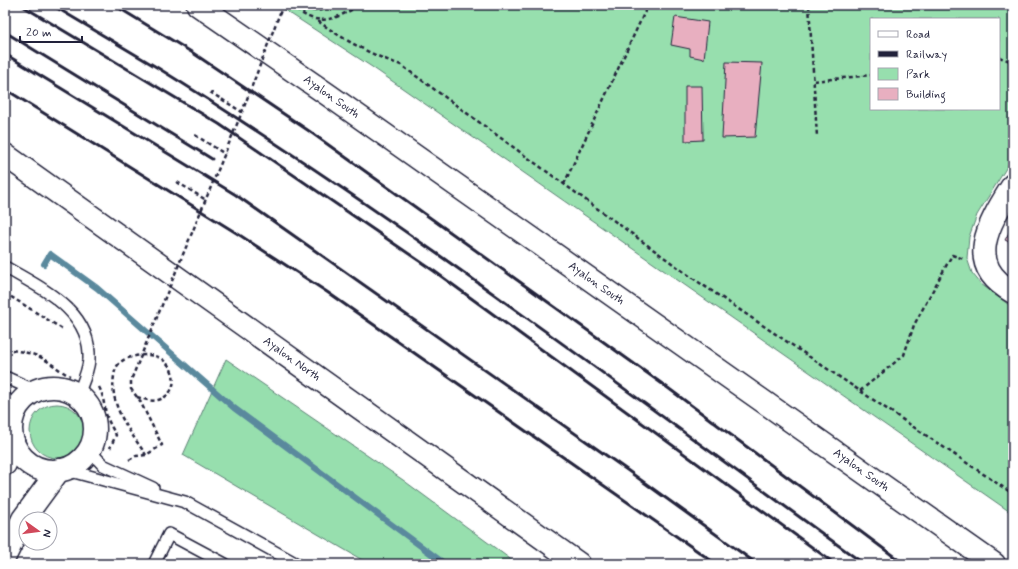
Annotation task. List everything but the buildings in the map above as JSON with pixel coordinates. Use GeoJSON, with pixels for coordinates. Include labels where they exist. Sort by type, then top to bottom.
{"type":"FeatureCollection","features":[{"type":"Feature","properties":{"kind":"main road","name":"Ayalon South"},"geometry":{"type":"LineString","coordinates":[[198,5],[321,89],[994,564]]}},
{"type":"Feature","properties":{"kind":"main road","name":"Ayalon North"},"geometry":{"type":"LineString","coordinates":[[5,155],[98,223],[579,564]]}},
{"type":"Feature","properties":{"kind":"main road"},"geometry":{"type":"LineString","coordinates":[[5,169],[98,223]]}},
{"type":"Feature","properties":{"kind":"main road"},"geometry":{"type":"LineString","coordinates":[[1013,185],[991,221],[984,252],[986,266],[999,284],[1013,292]]}},
{"type":"Feature","properties":{"kind":"main road"},"geometry":{"type":"LineString","coordinates":[[5,556],[23,519],[61,470],[81,460],[89,450],[94,437],[92,413],[78,395],[58,387],[46,387],[36,390],[9,406],[13,441],[18,452],[26,461],[37,467],[49,470],[61,470]]}},
{"type":"Feature","properties":{"kind":"main road"},"geometry":{"type":"LineString","coordinates":[[5,464],[13,441]]}},
{"type":"Feature","properties":{"kind":"lane"},"geometry":{"type":"LineString","coordinates":[[5,267],[60,300],[72,311],[82,327],[89,347],[89,361],[78,395]]}},
{"type":"Feature","properties":{"kind":"lane"},"geometry":{"type":"LineString","coordinates":[[5,377],[36,390]]}},
{"type":"Feature","properties":{"kind":"lane"},"geometry":{"type":"LineString","coordinates":[[89,450],[103,465],[177,499]]}},
{"type":"Feature","properties":{"kind":"lane"},"geometry":{"type":"LineString","coordinates":[[61,470],[186,502],[297,564]]}},
{"type":"Feature","properties":{"kind":"lane"},"geometry":{"type":"LineString","coordinates":[[154,564],[169,534],[225,564]]}},
{"type":"Feature","properties":{"kind":"path"},"geometry":{"type":"LineString","coordinates":[[137,396],[147,400],[158,400],[167,396],[172,387],[175,376],[172,367],[166,361],[157,356],[148,355],[136,356],[124,359],[115,367],[112,388],[116,406],[146,455],[162,445],[132,389],[131,380],[206,200],[225,154],[283,5]]}},
{"type":"Feature","properties":{"kind":"path"},"geometry":{"type":"LineString","coordinates":[[291,5],[300,13],[318,21],[336,34],[375,56],[401,65],[691,277],[1013,494]]}},
{"type":"Feature","properties":{"kind":"path"},"geometry":{"type":"LineString","coordinates":[[299,5],[308,10],[318,10],[331,5]]}},
{"type":"Feature","properties":{"kind":"path"},"geometry":{"type":"LineString","coordinates":[[318,21],[345,14],[360,5]]}},
{"type":"Feature","properties":{"kind":"path"},"geometry":{"type":"LineString","coordinates":[[564,184],[648,5]]}},
{"type":"Feature","properties":{"kind":"path"},"geometry":{"type":"LineString","coordinates":[[809,5],[817,137]]}},
{"type":"Feature","properties":{"kind":"path"},"geometry":{"type":"LineString","coordinates":[[1000,57],[1013,62]]}},
{"type":"Feature","properties":{"kind":"path"},"geometry":{"type":"LineString","coordinates":[[814,81],[870,75]]}},
{"type":"Feature","properties":{"kind":"path"},"geometry":{"type":"LineString","coordinates":[[210,92],[242,112]]}},
{"type":"Feature","properties":{"kind":"path"},"geometry":{"type":"LineString","coordinates":[[195,135],[225,154]]}},
{"type":"Feature","properties":{"kind":"path"},"geometry":{"type":"LineString","coordinates":[[177,182],[206,200]]}},
{"type":"Feature","properties":{"kind":"path"},"geometry":{"type":"LineString","coordinates":[[860,391],[904,355],[914,324],[952,256],[986,266]]}},
{"type":"Feature","properties":{"kind":"path"},"geometry":{"type":"LineString","coordinates":[[5,293],[67,333]]}},
{"type":"Feature","properties":{"kind":"green space"},"geometry":{"type":"Polygon","coordinates":[[[277,5],[1013,5],[1013,157],[977,215],[969,237],[967,258],[972,273],[981,284],[1013,308],[1013,514],[372,67],[277,5]]]}},
{"type":"Feature","properties":{"kind":"green space"},"geometry":{"type":"Polygon","coordinates":[[[226,359],[403,480],[517,564],[369,564],[183,455],[226,359]]]}},
{"type":"Feature","properties":{"kind":"green space"},"geometry":{"type":"Polygon","coordinates":[[[57,404],[67,406],[76,412],[82,421],[84,431],[82,441],[76,450],[67,456],[57,458],[47,456],[38,450],[32,441],[30,431],[32,421],[38,412],[47,406],[57,404]]]}},
{"type":"Feature","properties":{"kind":"waterway"},"geometry":{"type":"LineString","coordinates":[[44,264],[50,254],[97,288],[234,408],[445,564]]}},
{"type":"Feature","properties":{"kind":"railway"},"geometry":{"type":"LineString","coordinates":[[21,5],[219,124],[434,271],[835,564]]}},
{"type":"Feature","properties":{"kind":"railway"},"geometry":{"type":"LineString","coordinates":[[52,5],[158,68],[249,126],[428,247],[864,564]]}},
{"type":"Feature","properties":{"kind":"railway"},"geometry":{"type":"LineString","coordinates":[[114,5],[193,53],[309,131],[668,388],[904,564]]}},
{"type":"Feature","properties":{"kind":"railway"},"geometry":{"type":"LineString","coordinates":[[5,32],[212,159]]}},
{"type":"Feature","properties":{"kind":"railway"},"geometry":{"type":"LineString","coordinates":[[5,54],[236,195],[627,470],[757,564]]}},
{"type":"Feature","properties":{"kind":"railway"},"geometry":{"type":"LineString","coordinates":[[5,89],[238,234],[327,292],[716,564]]}}]}
